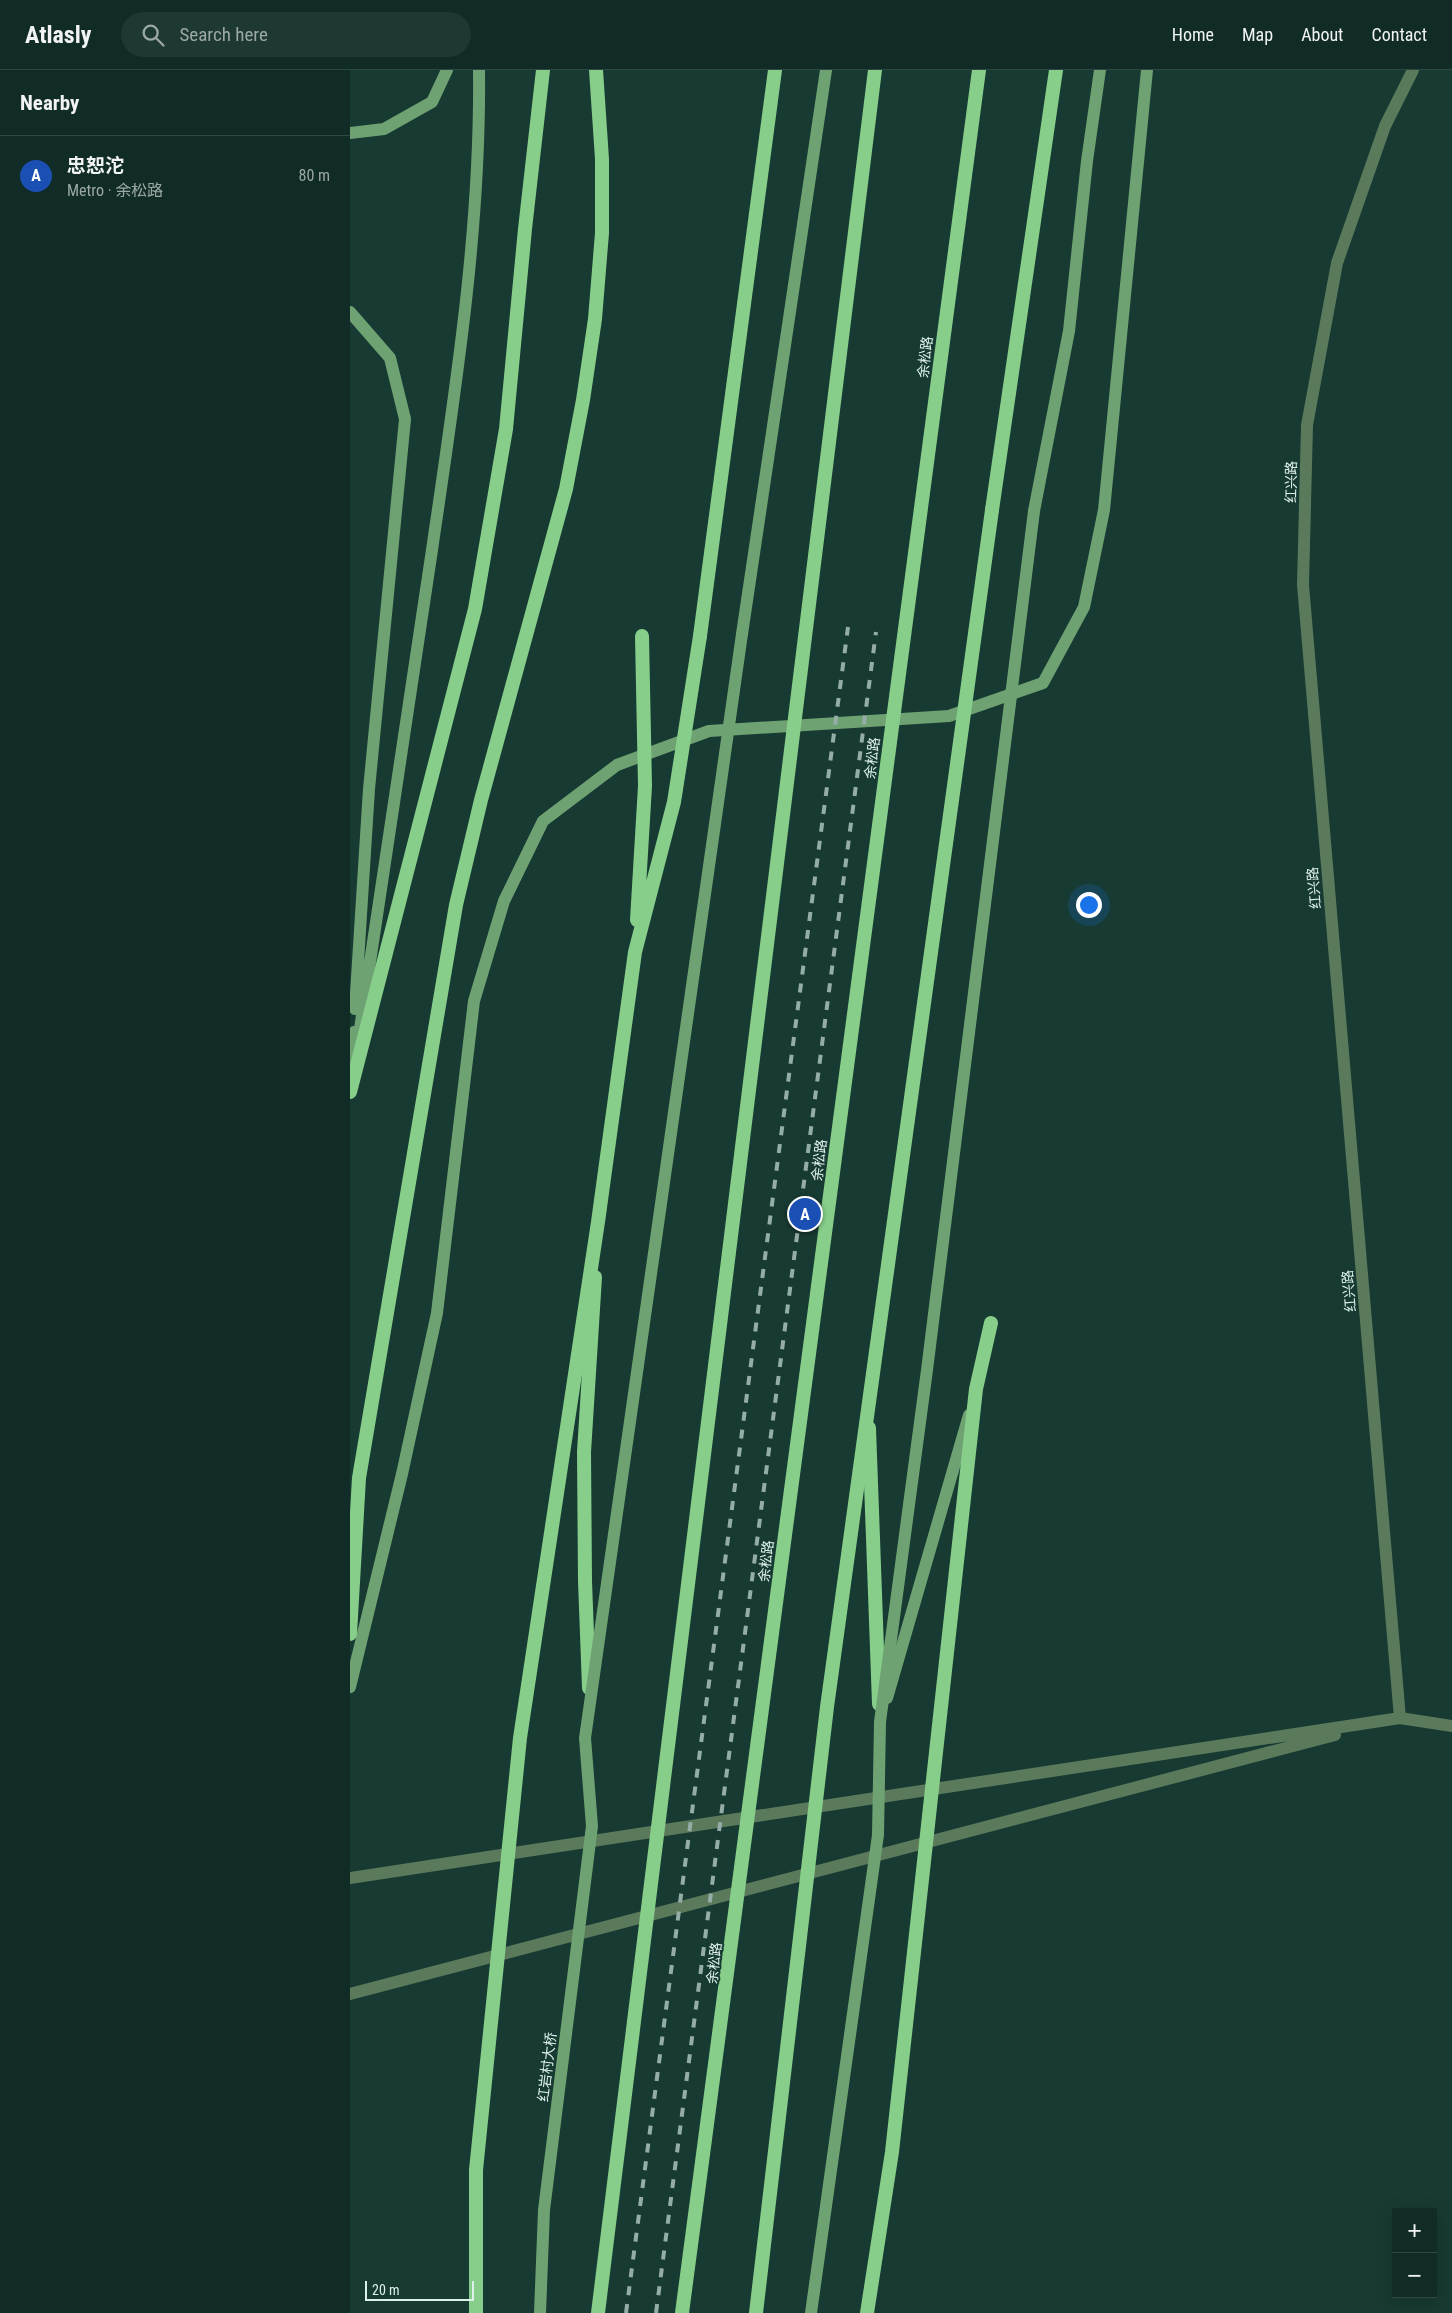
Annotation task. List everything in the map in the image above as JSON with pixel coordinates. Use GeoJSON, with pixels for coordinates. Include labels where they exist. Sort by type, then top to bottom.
{"type":"FeatureCollection","features":[{"type":"Feature","properties":{"kind":"highway"},"geometry":{"type":"LineString","coordinates":[[350,1092],[475,609],[506,429],[525,229],[543,70]]}},
{"type":"Feature","properties":{"kind":"highway"},"geometry":{"type":"LineString","coordinates":[[350,1634],[359,1478],[456,905],[481,800],[566,488],[583,400],[595,319],[602,233],[602,158],[596,70]]}},
{"type":"Feature","properties":{"kind":"highway"},"geometry":{"type":"LineString","coordinates":[[636,952],[674,802],[700,636],[776,70]]}},
{"type":"Feature","properties":{"kind":"highway"},"geometry":{"type":"LineString","coordinates":[[598,2313],[875,70]]}},
{"type":"Feature","properties":{"kind":"highway","name":"余松路"},"geometry":{"type":"LineString","coordinates":[[682,2313],[979,70]]}},
{"type":"Feature","properties":{"kind":"highway"},"geometry":{"type":"LineString","coordinates":[[756,2313],[826,1707],[992,510],[1056,70]]}},
{"type":"Feature","properties":{"kind":"highway"},"geometry":{"type":"LineString","coordinates":[[476,2313],[476,2170],[520,1738],[598,1222],[636,952],[645,786],[642,636]]}},
{"type":"Feature","properties":{"kind":"highway"},"geometry":{"type":"LineString","coordinates":[[590,1709],[585,1581],[584,1452],[598,1222]]}},
{"type":"Feature","properties":{"kind":"highway"},"geometry":{"type":"LineString","coordinates":[[867,2313],[892,2152],[976,1389],[991,1323]]}},
{"type":"Feature","properties":{"kind":"highway"},"geometry":{"type":"LineString","coordinates":[[868,1405],[880,1722]]}},
{"type":"Feature","properties":{"kind":"main road"},"geometry":{"type":"LineString","coordinates":[[350,134],[384,129],[432,102],[447,70]]}},
{"type":"Feature","properties":{"kind":"main road"},"geometry":{"type":"LineString","coordinates":[[350,1092],[452,412],[470,242],[479,116],[479,70]]}},
{"type":"Feature","properties":{"kind":"main road"},"geometry":{"type":"LineString","coordinates":[[590,1709],[742,634],[826,70]]}},
{"type":"Feature","properties":{"kind":"main road"},"geometry":{"type":"LineString","coordinates":[[811,2313],[878,1835],[880,1722],[927,1370],[1034,511],[1069,331],[1087,161],[1100,70]]}},
{"type":"Feature","properties":{"kind":"main road"},"geometry":{"type":"LineString","coordinates":[[350,1686],[400,1484],[437,1312],[474,1001],[504,901],[543,821],[618,765],[708,731],[949,716],[1042,684],[1084,607],[1104,510],[1147,70]]}},
{"type":"Feature","properties":{"kind":"main road"},"geometry":{"type":"LineString","coordinates":[[350,312],[390,358],[405,419],[369,789],[350,1092]]}},
{"type":"Feature","properties":{"kind":"main road"},"geometry":{"type":"LineString","coordinates":[[880,1722],[976,1389]]}},
{"type":"Feature","properties":{"kind":"main road","name":"红岩村大桥"},"geometry":{"type":"LineString","coordinates":[[540,2313],[544,2210],[592,1826],[585,1738],[590,1709]]}},
{"type":"Feature","properties":{"kind":"street","name":"红兴路"},"geometry":{"type":"LineString","coordinates":[[1400,1718],[1304,585],[1307,425],[1337,263],[1386,126],[1413,70]]}},
{"type":"Feature","properties":{"kind":"street"},"geometry":{"type":"LineString","coordinates":[[350,1878],[1400,1718],[1452,1726]]}},
{"type":"Feature","properties":{"kind":"street"},"geometry":{"type":"LineString","coordinates":[[350,1994],[1400,1718]]}},
{"type":"Feature","properties":{"kind":"railway"},"geometry":{"type":"LineString","coordinates":[[626,2313],[848,627]]}},
{"type":"Feature","properties":{"kind":"railway"},"geometry":{"type":"LineString","coordinates":[[656,2313],[876,632]]}},
{"type":"Feature","properties":{"kind":"place","name":"忠恕沱"},"geometry":{"type":"Point","coordinates":[805,1214]}}]}
